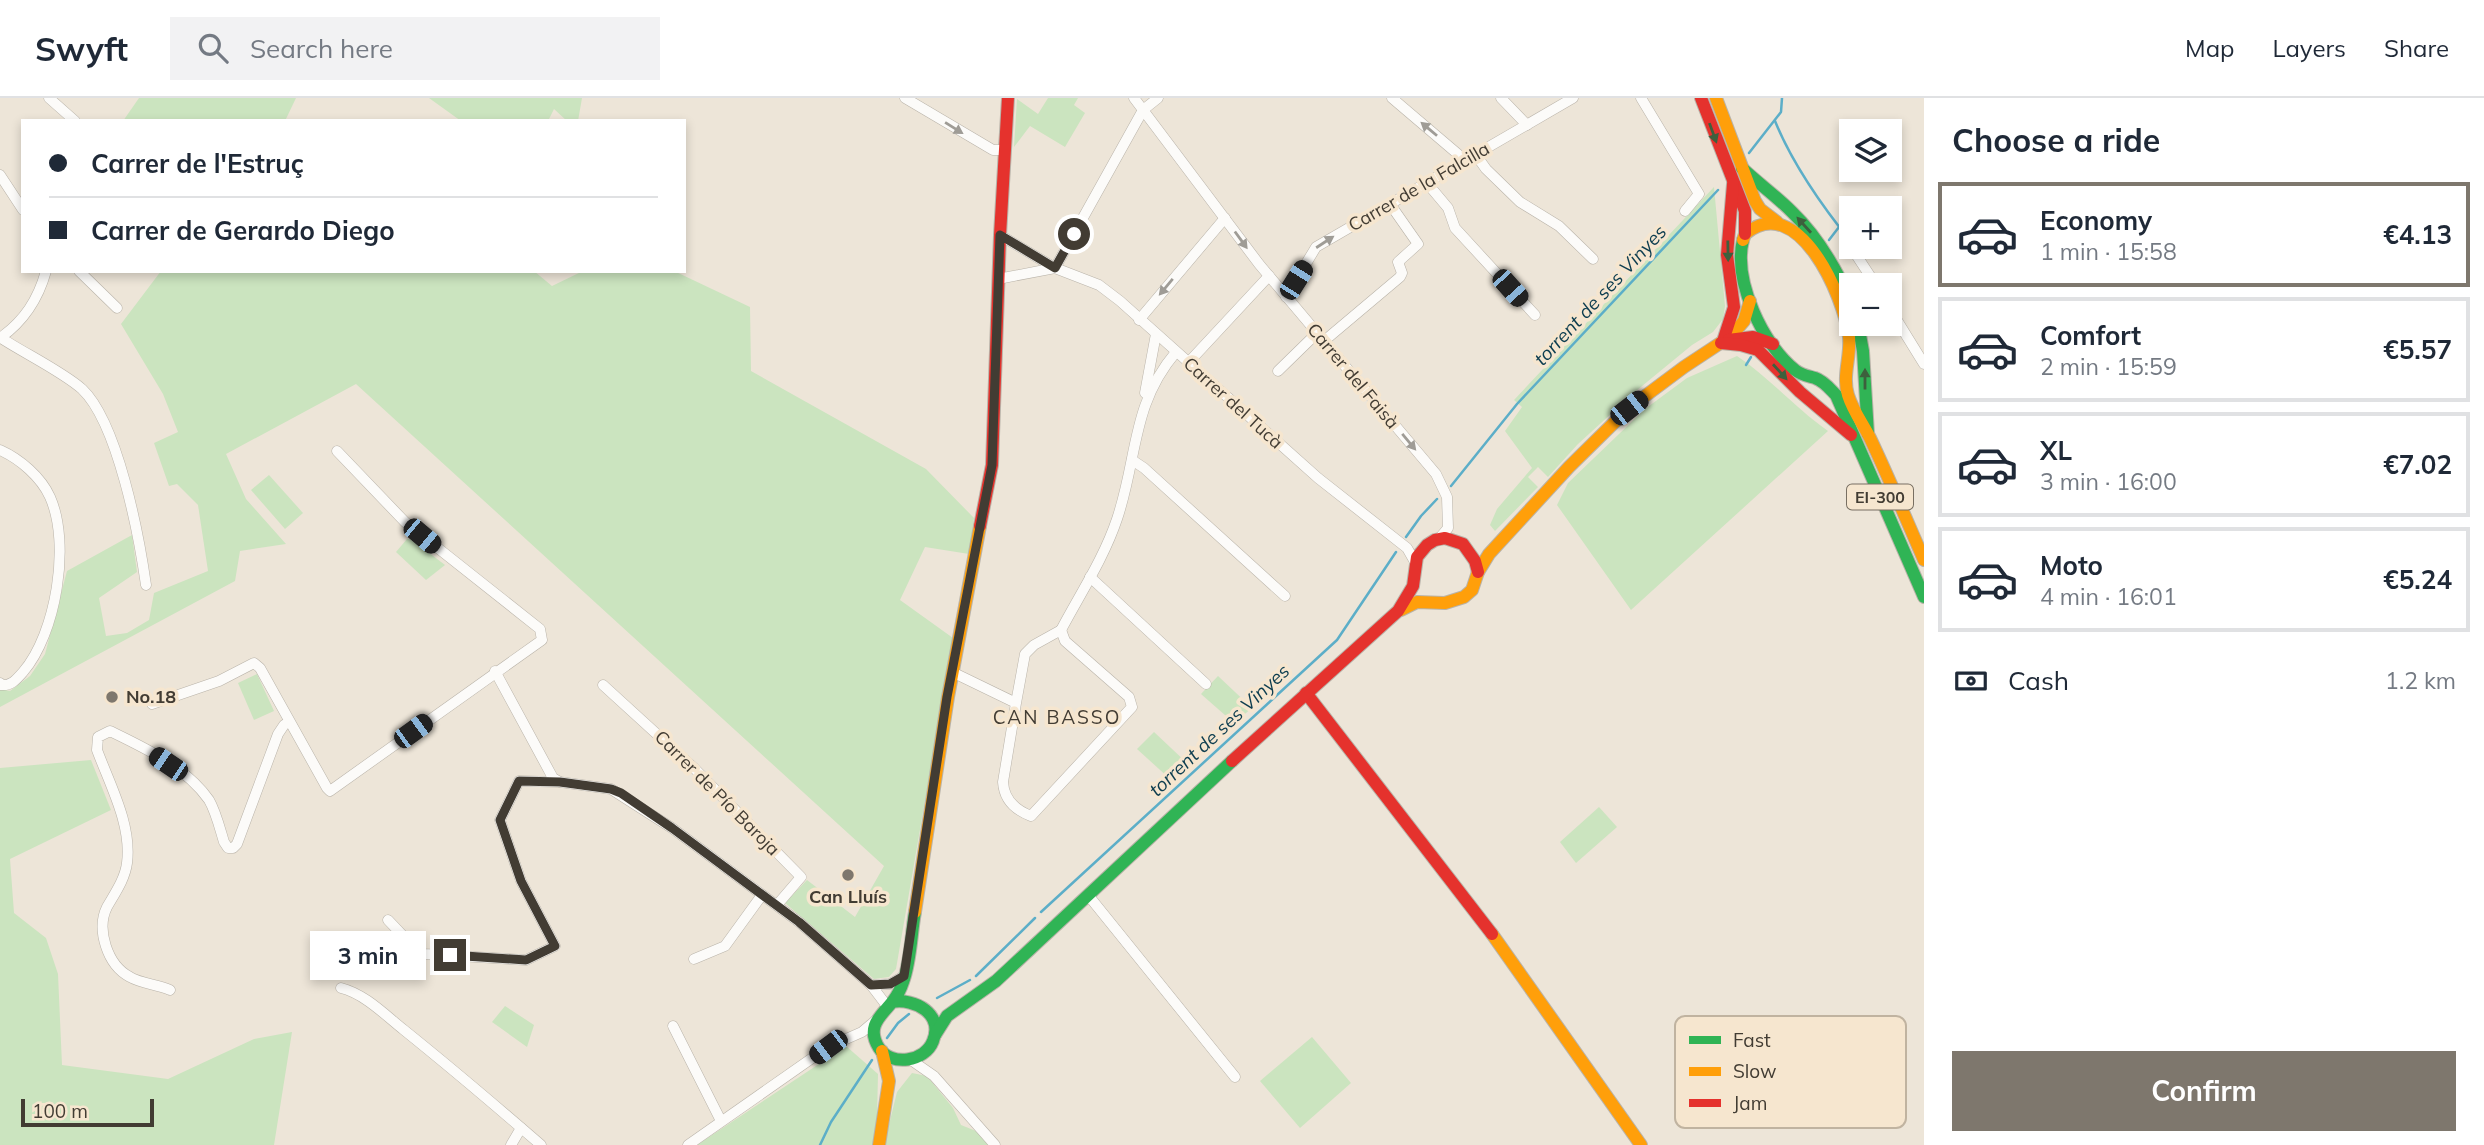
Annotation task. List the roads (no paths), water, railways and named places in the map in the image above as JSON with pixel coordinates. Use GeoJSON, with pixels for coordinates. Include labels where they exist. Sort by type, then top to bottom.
{"type":"FeatureCollection","features":[{"type":"Feature","properties":{"kind":"main road"},"geometry":{"type":"LineString","coordinates":[[878,1145],[889,1081],[874,1033],[875,1021],[889,1004],[904,978],[952,673],[992,465],[998,279],[1008,98]]}},
{"type":"Feature","properties":{"kind":"main road","name":"EI-300"},"geometry":{"type":"LineString","coordinates":[[1701,98],[1745,211],[1745,233],[1739,254],[1750,301],[1773,344],[1793,369],[1816,379],[1836,395],[1924,597]]}},
{"type":"Feature","properties":{"kind":"main road","name":"EI-300"},"geometry":{"type":"LineString","coordinates":[[1716,98],[1755,201],[1760,209],[1802,240],[1830,281],[1847,329],[1849,349],[1845,364],[1845,385],[1848,395],[1924,560]]}},
{"type":"Feature","properties":{"kind":"main road","name":"EI-300"},"geometry":{"type":"LineString","coordinates":[[1742,168],[1792,211],[1818,240],[1839,276]]}},
{"type":"Feature","properties":{"kind":"main road"},"geometry":{"type":"LineString","coordinates":[[1721,343],[1734,307],[1727,240],[1733,184]]}},
{"type":"Feature","properties":{"kind":"main road"},"geometry":{"type":"LineString","coordinates":[[1745,233],[1758,225],[1777,222]]}},
{"type":"Feature","properties":{"kind":"main road"},"geometry":{"type":"LineString","coordinates":[[1398,611],[1417,602],[1445,603],[1464,597],[1497,545],[1588,447],[1629,408],[1738,329],[1744,321],[1750,301]]}},
{"type":"Feature","properties":{"kind":"main road","name":"EI-300"},"geometry":{"type":"LineString","coordinates":[[1860,336],[1868,434]]}},
{"type":"Feature","properties":{"kind":"main road"},"geometry":{"type":"LineString","coordinates":[[1721,343],[1744,337],[1773,344]]}},
{"type":"Feature","properties":{"kind":"main road"},"geometry":{"type":"LineString","coordinates":[[1721,343],[1758,350],[1800,392],[1846,428],[1856,440]]}},
{"type":"Feature","properties":{"kind":"main road"},"geometry":{"type":"LineString","coordinates":[[1816,379],[1833,374],[1845,364]]}},
{"type":"Feature","properties":{"kind":"main road"},"geometry":{"type":"LineString","coordinates":[[889,1081],[910,1060],[929,1048],[943,1020],[996,981],[1398,611],[1407,600],[1415,577],[1415,562],[1425,547],[1438,540],[1448,539],[1486,548],[1497,545]]}},
{"type":"Feature","properties":{"kind":"main road"},"geometry":{"type":"LineString","coordinates":[[1464,544],[1474,554],[1478,572]]}},
{"type":"Feature","properties":{"kind":"main road"},"geometry":{"type":"LineString","coordinates":[[1415,577],[1426,596],[1435,601]]}},
{"type":"Feature","properties":{"kind":"main road"},"geometry":{"type":"LineString","coordinates":[[1307,693],[1490,931],[1641,1145]]}},
{"type":"Feature","properties":{"kind":"main road"},"geometry":{"type":"LineString","coordinates":[[904,978],[933,1020],[934,1035]]}},
{"type":"Feature","properties":{"kind":"main road"},"geometry":{"type":"LineString","coordinates":[[889,1004],[905,1000],[955,1010]]}},
{"type":"Feature","properties":{"kind":"main road"},"geometry":{"type":"LineString","coordinates":[[880,1048],[897,1060],[910,1060]]}},
{"type":"Feature","properties":{"kind":"street"},"geometry":{"type":"LineString","coordinates":[[49,98],[73,119]]}},
{"type":"Feature","properties":{"kind":"street"},"geometry":{"type":"LineString","coordinates":[[905,98],[993,150],[1005,150]]}},
{"type":"Feature","properties":{"kind":"street","name":"Carrer del Faisà"},"geometry":{"type":"LineString","coordinates":[[1134,98],[1269,276],[1436,474],[1447,498],[1448,528]]}},
{"type":"Feature","properties":{"kind":"street"},"geometry":{"type":"LineString","coordinates":[[998,279],[1055,268],[1143,110],[1158,98]]}},
{"type":"Feature","properties":{"kind":"street"},"geometry":{"type":"LineString","coordinates":[[1392,98],[1486,169],[1521,202],[1559,226],[1593,258]]}},
{"type":"Feature","properties":{"kind":"street"},"geometry":{"type":"LineString","coordinates":[[1501,98],[1527,125]]}},
{"type":"Feature","properties":{"kind":"street","name":"Carrer de la Falcilla"},"geometry":{"type":"LineString","coordinates":[[1286,297],[1316,247],[1573,98]]}},
{"type":"Feature","properties":{"kind":"street"},"geometry":{"type":"LineString","coordinates":[[1640,98],[1699,194],[1685,211]]}},
{"type":"Feature","properties":{"kind":"street"},"geometry":{"type":"LineString","coordinates":[[0,175],[21,207]]}},
{"type":"Feature","properties":{"kind":"street"},"geometry":{"type":"LineString","coordinates":[[1427,183],[1448,208],[1455,228],[1535,315]]}},
{"type":"Feature","properties":{"kind":"street"},"geometry":{"type":"LineString","coordinates":[[1278,371],[1400,277],[1402,273],[1398,262],[1418,244],[1390,204]]}},
{"type":"Feature","properties":{"kind":"street"},"geometry":{"type":"LineString","coordinates":[[1139,320],[1225,218]]}},
{"type":"Feature","properties":{"kind":"street","name":"Carrer del Tucà"},"geometry":{"type":"LineString","coordinates":[[1000,235],[1055,268],[1099,285],[1318,478],[1408,548],[1415,562]]}},
{"type":"Feature","properties":{"kind":"street"},"geometry":{"type":"LineString","coordinates":[[45,273],[31,309],[1,338],[80,387],[97,408],[133,510],[146,585]]}},
{"type":"Feature","properties":{"kind":"street"},"geometry":{"type":"LineString","coordinates":[[81,273],[117,308]]}},
{"type":"Feature","properties":{"kind":"street"},"geometry":{"type":"LineString","coordinates":[[1188,363],[1269,276]]}},
{"type":"Feature","properties":{"kind":"street"},"geometry":{"type":"LineString","coordinates":[[1902,328],[1924,364]]}},
{"type":"Feature","properties":{"kind":"street"},"geometry":{"type":"LineString","coordinates":[[1061,630],[1066,641],[1129,697],[1132,707],[1031,816],[1007,800],[1003,782],[1025,654],[1034,645],[1061,630],[1116,523],[1132,460],[1156,334]]}},
{"type":"Feature","properties":{"kind":"street"},"geometry":{"type":"LineString","coordinates":[[1143,405],[1176,352]]}},
{"type":"Feature","properties":{"kind":"street"},"geometry":{"type":"LineString","coordinates":[[0,450],[24,465],[39,480],[50,497],[57,517],[60,564],[49,623],[39,648],[15,681],[7,686],[0,683]]}},
{"type":"Feature","properties":{"kind":"street"},"geometry":{"type":"LineString","coordinates":[[152,704],[219,681],[254,663],[260,668],[330,790],[542,640],[540,629],[405,522],[337,451]]}},
{"type":"Feature","properties":{"kind":"street"},"geometry":{"type":"LineString","coordinates":[[1132,460],[1285,596]]}},
{"type":"Feature","properties":{"kind":"street"},"geometry":{"type":"LineString","coordinates":[[1438,540],[1448,528],[1464,544]]}},
{"type":"Feature","properties":{"kind":"street"},"geometry":{"type":"LineString","coordinates":[[1408,548],[1425,547]]}},
{"type":"Feature","properties":{"kind":"street"},"geometry":{"type":"LineString","coordinates":[[1090,578],[1206,684]]}},
{"type":"Feature","properties":{"kind":"street"},"geometry":{"type":"LineString","coordinates":[[495,671],[548,771],[560,782]]}},
{"type":"Feature","properties":{"kind":"street"},"geometry":{"type":"LineString","coordinates":[[952,673],[1016,703]]}},
{"type":"Feature","properties":{"kind":"street","name":"Carrer de Pío Baroja"},"geometry":{"type":"LineString","coordinates":[[603,685],[694,768],[801,877],[777,905]]}},
{"type":"Feature","properties":{"kind":"street"},"geometry":{"type":"LineString","coordinates":[[170,990],[127,976],[110,954],[104,941],[102,925],[106,908],[118,891],[127,865],[128,835],[97,750],[98,737],[110,731],[145,748],[190,779],[210,802],[228,848],[233,848],[237,844],[278,734],[289,722]]}},
{"type":"Feature","properties":{"kind":"street"},"geometry":{"type":"LineString","coordinates":[[388,920],[424,954],[526,960],[555,946],[521,881],[500,820],[519,781],[560,782],[611,789],[621,793],[799,922],[889,1004]]}},
{"type":"Feature","properties":{"kind":"street"},"geometry":{"type":"LineString","coordinates":[[694,960],[725,946],[762,895]]}},
{"type":"Feature","properties":{"kind":"street"},"geometry":{"type":"LineString","coordinates":[[1088,895],[1235,1077]]}},
{"type":"Feature","properties":{"kind":"street"},"geometry":{"type":"LineString","coordinates":[[871,985],[890,984],[904,978]]}},
{"type":"Feature","properties":{"kind":"street"},"geometry":{"type":"LineString","coordinates":[[341,988],[358,994],[367,1001],[541,1145]]}},
{"type":"Feature","properties":{"kind":"street"},"geometry":{"type":"LineString","coordinates":[[688,1145],[828,1047],[855,1035],[875,1021]]}},
{"type":"Feature","properties":{"kind":"street"},"geometry":{"type":"LineString","coordinates":[[673,1026],[721,1121]]}},
{"type":"Feature","properties":{"kind":"street"},"geometry":{"type":"LineString","coordinates":[[855,1035],[880,1048]]}},
{"type":"Feature","properties":{"kind":"street"},"geometry":{"type":"LineString","coordinates":[[929,1048],[934,1076]]}},
{"type":"Feature","properties":{"kind":"street"},"geometry":{"type":"LineString","coordinates":[[910,1060],[934,1076],[995,1145]]}},
{"type":"Feature","properties":{"kind":"street"},"geometry":{"type":"LineString","coordinates":[[511,1145],[521,1128]]}},
{"type":"Feature","properties":{"kind":"waterway","name":"torrent de ses Vinyes"},"geometry":{"type":"LineString","coordinates":[[1749,153],[1781,112],[1782,98]]}},
{"type":"Feature","properties":{"kind":"waterway"},"geometry":{"type":"LineString","coordinates":[[1775,121],[1809,185],[1839,226]]}},
{"type":"Feature","properties":{"kind":"waterway","name":"torrent de ses Vinyes"},"geometry":{"type":"LineString","coordinates":[[1451,486],[1517,404],[1718,190]]}},
{"type":"Feature","properties":{"kind":"waterway"},"geometry":{"type":"LineString","coordinates":[[1829,240],[1839,227]]}},
{"type":"Feature","properties":{"kind":"waterway"},"geometry":{"type":"LineString","coordinates":[[1746,365],[1751,357]]}},
{"type":"Feature","properties":{"kind":"waterway","name":"torrent de ses Vinyes"},"geometry":{"type":"LineString","coordinates":[[1406,537],[1437,499]]}},
{"type":"Feature","properties":{"kind":"waterway","name":"torrent de ses Vinyes"},"geometry":{"type":"LineString","coordinates":[[1041,912],[1337,640],[1396,552]]}},
{"type":"Feature","properties":{"kind":"waterway","name":"torrent de ses Vinyes"},"geometry":{"type":"LineString","coordinates":[[976,976],[1035,918]]}},
{"type":"Feature","properties":{"kind":"waterway","name":"torrent de ses Vinyes"},"geometry":{"type":"LineString","coordinates":[[937,998],[970,980]]}},
{"type":"Feature","properties":{"kind":"waterway","name":"torrent de ses Vinyes"},"geometry":{"type":"LineString","coordinates":[[887,1038],[909,1014]]}},
{"type":"Feature","properties":{"kind":"waterway","name":"torrent de ses Vinyes"},"geometry":{"type":"LineString","coordinates":[[820,1145],[831,1122],[872,1060]]}},
{"type":"Feature","properties":{"kind":"place","name":"No.18"},"geometry":{"type":"Point","coordinates":[112,697]}},
{"type":"Feature","properties":{"kind":"place","name":"Can Lluís"},"geometry":{"type":"Point","coordinates":[848,875]}},
{"type":"Feature","properties":{"kind":"district","name":"CAN BASSO"},"geometry":{"type":"Point","coordinates":[1057,717]}}]}
